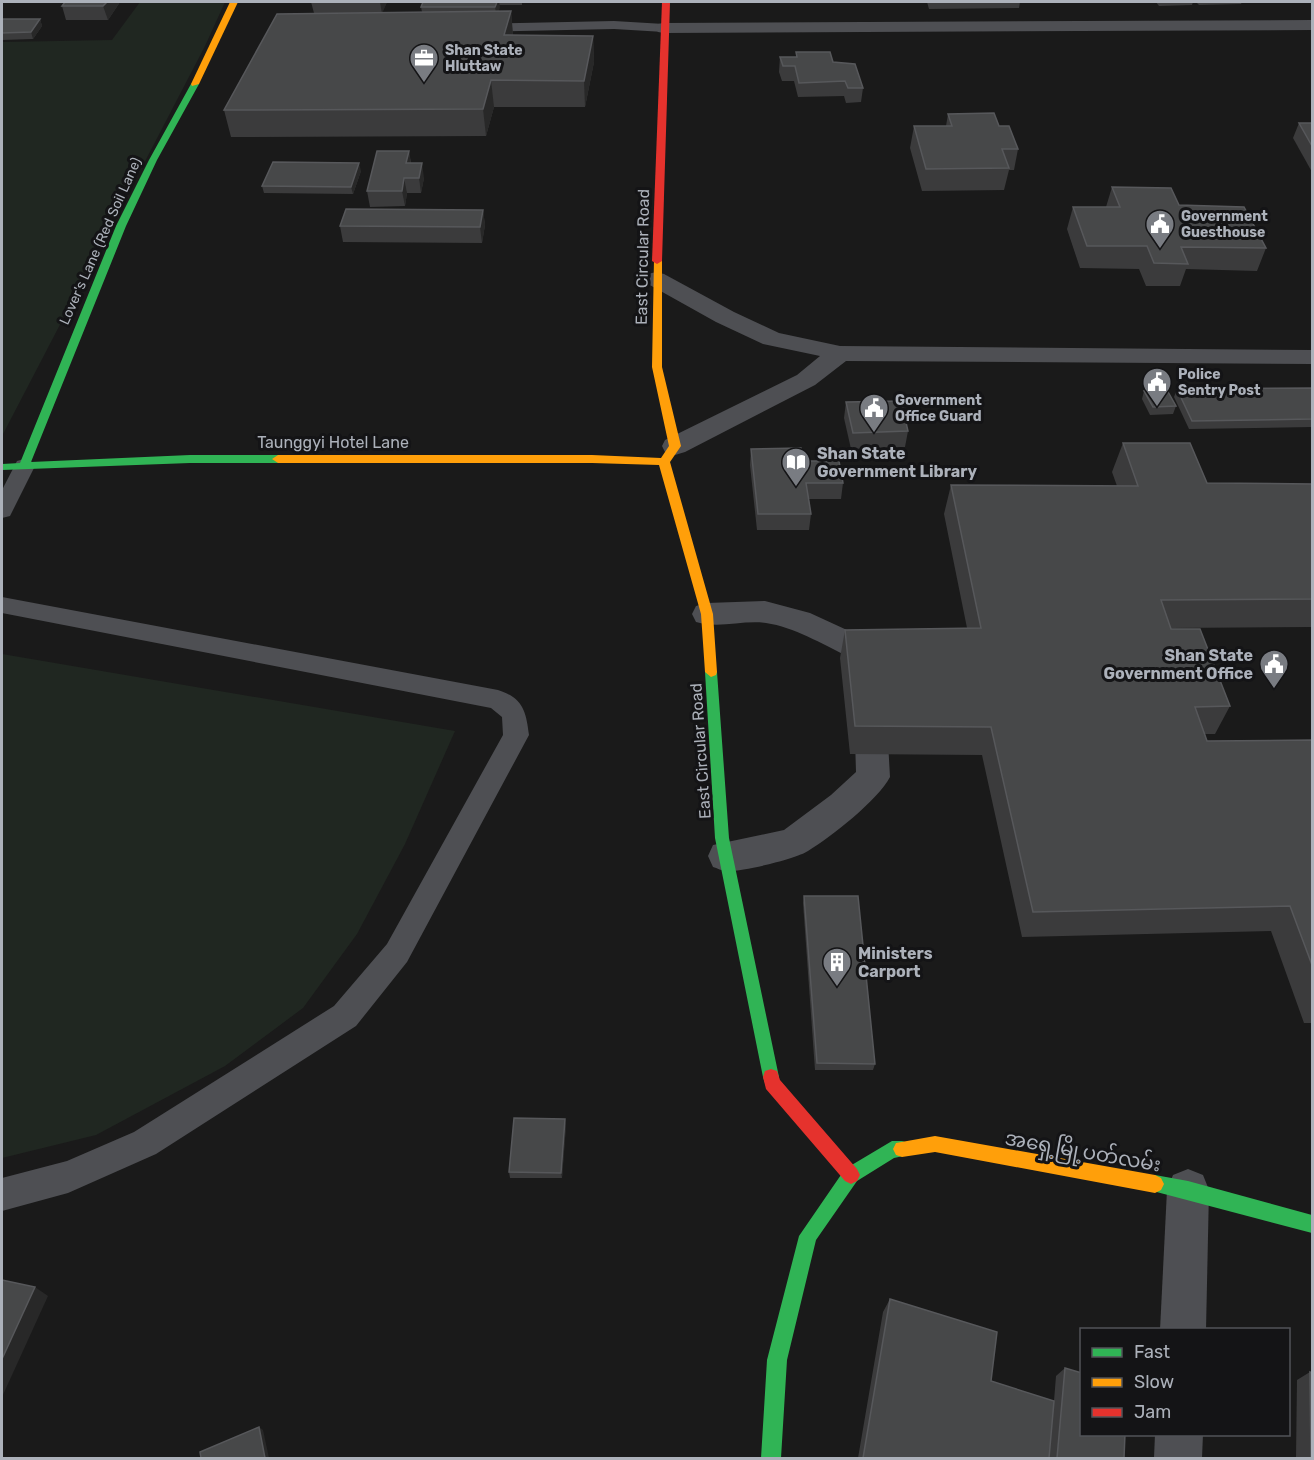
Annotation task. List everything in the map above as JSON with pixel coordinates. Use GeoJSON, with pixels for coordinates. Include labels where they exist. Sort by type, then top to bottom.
{"type":"FeatureCollection","features":[{"type":"Feature","properties":{"kind":"street","name":"Lover's Lane (Red Soil Lane)"},"geometry":{"type":"LineString","coordinates":[[24,466],[122,226],[153,160],[186,103],[234,2]]}},
{"type":"Feature","properties":{"kind":"street","name":"East Circular Road"},"geometry":{"type":"LineString","coordinates":[[666,2],[656,279],[657,368],[669,454],[707,614],[722,837],[772,1083],[851,1175]]}},
{"type":"Feature","properties":{"kind":"street"},"geometry":{"type":"LineString","coordinates":[[664,28],[1312,25]]}},
{"type":"Feature","properties":{"kind":"street"},"geometry":{"type":"LineString","coordinates":[[656,279],[725,317],[772,339],[840,353],[1312,357]]}},
{"type":"Feature","properties":{"kind":"street"},"geometry":{"type":"LineString","coordinates":[[669,454],[806,380],[840,353]]}},
{"type":"Feature","properties":{"kind":"street","name":"Taunggyi Hotel Lane"},"geometry":{"type":"LineString","coordinates":[[2,466],[190,459],[580,459],[669,454]]}},
{"type":"Feature","properties":{"kind":"street"},"geometry":{"type":"LineString","coordinates":[[707,614],[765,612],[799,621],[862,650],[870,706],[873,777],[843,805],[794,842],[749,854],[726,856]]}},
{"type":"Feature","properties":{"kind":"street","name":"အရှေ့မြို့ပတ်လမ်း"},"geometry":{"type":"LineString","coordinates":[[851,1175],[892,1150],[935,1144],[1188,1190],[1312,1224]]}},
{"type":"Feature","properties":{"kind":"street"},"geometry":{"type":"LineString","coordinates":[[771,1458],[777,1360],[808,1236],[851,1175]]}},
{"type":"Feature","properties":{"kind":"street"},"geometry":{"type":"LineString","coordinates":[[1183,1328],[1188,1190]]}},
{"type":"Feature","properties":{"kind":"street"},"geometry":{"type":"LineString","coordinates":[[1178,1458],[1179,1436]]}},
{"type":"Feature","properties":{"kind":"lane"},"geometry":{"type":"LineString","coordinates":[[459,28],[614,25],[664,28]]}},
{"type":"Feature","properties":{"kind":"lane"},"geometry":{"type":"LineString","coordinates":[[2,512],[24,466]]}},
{"type":"Feature","properties":{"kind":"lane"},"geometry":{"type":"LineString","coordinates":[[2,605],[498,700],[514,712],[516,735],[397,953],[345,1016],[145,1143],[68,1177],[2,1194]]}},
{"type":"Feature","properties":{"kind":"shaded area"},"geometry":{"type":"Polygon","coordinates":[[[140,2],[225,2],[205,46],[2,436],[2,42],[112,40],[140,2]]]}},
{"type":"Feature","properties":{"kind":"shaded area"},"geometry":{"type":"Polygon","coordinates":[[[2,654],[455,731],[405,844],[357,934],[303,1008],[225,1066],[96,1135],[2,1158],[2,654]]]}},
{"type":"Feature","properties":{"kind":"building"},"geometry":{"type":"Polygon","coordinates":[[[65,2],[107,2],[103,6],[62,6],[65,2]]]}},
{"type":"Feature","properties":{"kind":"building"},"geometry":{"type":"Polygon","coordinates":[[[423,2],[497,2],[495,7],[421,7],[423,2]]]}},
{"type":"Feature","properties":{"kind":"building","name":"Shan State Hluttaw"},"geometry":{"type":"Polygon","coordinates":[[[511,11],[504,35],[593,36],[584,81],[491,80],[483,109],[224,110],[277,14],[511,11]]]}},
{"type":"Feature","properties":{"kind":"building"},"geometry":{"type":"Polygon","coordinates":[[[2,19],[40,19],[31,32],[2,33],[2,19]]]}},
{"type":"Feature","properties":{"kind":"building"},"geometry":{"type":"Polygon","coordinates":[[[796,52],[830,52],[833,62],[855,64],[863,88],[848,88],[845,81],[799,83],[795,66],[783,66],[780,57],[797,57],[796,52]]]}},
{"type":"Feature","properties":{"kind":"building"},"geometry":{"type":"Polygon","coordinates":[[[994,113],[999,126],[1009,126],[1018,149],[1002,149],[1009,168],[926,169],[914,126],[952,126],[948,114],[994,113]]]}},
{"type":"Feature","properties":{"kind":"building"},"geometry":{"type":"Polygon","coordinates":[[[1299,123],[1312,123],[1312,146],[1299,123]]]}},
{"type":"Feature","properties":{"kind":"building"},"geometry":{"type":"Polygon","coordinates":[[[377,151],[409,151],[406,163],[422,163],[419,178],[404,178],[402,191],[367,191],[377,151]]]}},
{"type":"Feature","properties":{"kind":"building"},"geometry":{"type":"Polygon","coordinates":[[[273,162],[359,163],[351,187],[262,186],[273,162]]]}},
{"type":"Feature","properties":{"kind":"building"},"geometry":{"type":"Polygon","coordinates":[[[1112,187],[1171,188],[1179,205],[1244,207],[1266,248],[1181,247],[1188,264],[1154,263],[1147,246],[1087,246],[1073,207],[1120,207],[1112,187]]]}},
{"type":"Feature","properties":{"kind":"building"},"geometry":{"type":"Polygon","coordinates":[[[346,209],[483,210],[480,227],[340,226],[346,209]]]}},
{"type":"Feature","properties":{"kind":"building"},"geometry":{"type":"Polygon","coordinates":[[[1312,388],[1312,419],[1192,421],[1177,389],[1312,388]]]}},
{"type":"Feature","properties":{"kind":"building"},"geometry":{"type":"Polygon","coordinates":[[[1167,390],[1176,406],[1153,407],[1144,391],[1167,390]]]}},
{"type":"Feature","properties":{"kind":"building"},"geometry":{"type":"Polygon","coordinates":[[[901,401],[908,431],[853,433],[846,402],[901,401]]]}},
{"type":"Feature","properties":{"kind":"building","name":"Shan State Government Office"},"geometry":{"type":"Polygon","coordinates":[[[1123,443],[1190,443],[1207,483],[1312,484],[1312,599],[1161,600],[1171,629],[1200,629],[1230,706],[1195,707],[1207,741],[1312,740],[1312,965],[1290,906],[1033,912],[991,727],[855,726],[845,630],[981,628],[951,485],[1138,486],[1123,443]]]}},
{"type":"Feature","properties":{"kind":"building","name":"Shan State Government Library"},"geometry":{"type":"Polygon","coordinates":[[[801,448],[803,461],[839,461],[843,483],[806,483],[811,514],[758,514],[751,449],[801,448]]]}},
{"type":"Feature","properties":{"kind":"building","name":"Ministers Carport"},"geometry":{"type":"Polygon","coordinates":[[[804,896],[858,896],[875,1064],[817,1063],[804,896]]]}},
{"type":"Feature","properties":{"kind":"building"},"geometry":{"type":"Polygon","coordinates":[[[514,1118],[565,1119],[561,1173],[509,1172],[514,1118]]]}},
{"type":"Feature","properties":{"kind":"building"},"geometry":{"type":"Polygon","coordinates":[[[2,1280],[35,1287],[2,1359],[2,1280]]]}},
{"type":"Feature","properties":{"kind":"building"},"geometry":{"type":"Polygon","coordinates":[[[890,1299],[997,1332],[991,1381],[1054,1401],[1049,1458],[863,1458],[890,1299]]]}},
{"type":"Feature","properties":{"kind":"building"},"geometry":{"type":"Polygon","coordinates":[[[1065,1368],[1080,1372],[1080,1436],[1125,1436],[1124,1458],[1057,1458],[1065,1368]]]}},
{"type":"Feature","properties":{"kind":"building"},"geometry":{"type":"Polygon","coordinates":[[[1310,1372],[1312,1373],[1312,1458],[1311,1458],[1310,1372]]]}},
{"type":"Feature","properties":{"kind":"building"},"geometry":{"type":"Polygon","coordinates":[[[259,1427],[265,1458],[201,1458],[200,1452],[259,1427]]]}},
{"type":"Feature","properties":{"kind":"traffic: fast"},"geometry":{"type":"LineString","coordinates":[[24,466],[121,226],[153,160],[195,84]]}},
{"type":"Feature","properties":{"kind":"traffic: fast"},"geometry":{"type":"LineString","coordinates":[[2,467],[190,459],[278,459]]}},
{"type":"Feature","properties":{"kind":"traffic: fast"},"geometry":{"type":"LineString","coordinates":[[711,672],[722,838],[771,1077]]}},
{"type":"Feature","properties":{"kind":"traffic: fast"},"geometry":{"type":"LineString","coordinates":[[771,1458],[777,1360],[808,1236],[851,1175],[892,1150],[902,1149]]}},
{"type":"Feature","properties":{"kind":"traffic: fast"},"geometry":{"type":"LineString","coordinates":[[1155,1184],[1188,1190],[1312,1224]]}},
{"type":"Feature","properties":{"kind":"traffic: slow"},"geometry":{"type":"LineString","coordinates":[[195,84],[234,2]]}},
{"type":"Feature","properties":{"kind":"traffic: slow"},"geometry":{"type":"LineString","coordinates":[[657,261],[657,367],[675,446],[664,462],[707,614],[711,672]]}},
{"type":"Feature","properties":{"kind":"traffic: slow"},"geometry":{"type":"LineString","coordinates":[[278,459],[592,459],[664,462]]}},
{"type":"Feature","properties":{"kind":"traffic: slow"},"geometry":{"type":"LineString","coordinates":[[902,1149],[935,1144],[1155,1184]]}},
{"type":"Feature","properties":{"kind":"traffic: jam"},"geometry":{"type":"LineString","coordinates":[[657,261],[666,2]]}},
{"type":"Feature","properties":{"kind":"traffic: jam"},"geometry":{"type":"LineString","coordinates":[[771,1077],[772,1083],[851,1175]]}},
{"type":"Feature","properties":{"kind":"place","name":"Shan State Hluttaw"},"geometry":{"type":"Point","coordinates":[424,84]}},
{"type":"Feature","properties":{"kind":"place","name":"Government Guesthouse"},"geometry":{"type":"Point","coordinates":[1160,250]}},
{"type":"Feature","properties":{"kind":"place","name":"Police Sentry Post"},"geometry":{"type":"Point","coordinates":[1157,408]}},
{"type":"Feature","properties":{"kind":"place","name":"Government Office Guard"},"geometry":{"type":"Point","coordinates":[874,434]}},
{"type":"Feature","properties":{"kind":"place","name":"Shan State Government Library"},"geometry":{"type":"Point","coordinates":[796,488]}},
{"type":"Feature","properties":{"kind":"place","name":"Shan State Government Office"},"geometry":{"type":"Point","coordinates":[1274,690]}},
{"type":"Feature","properties":{"kind":"place","name":"Ministers Carport"},"geometry":{"type":"Point","coordinates":[837,988]}}]}
